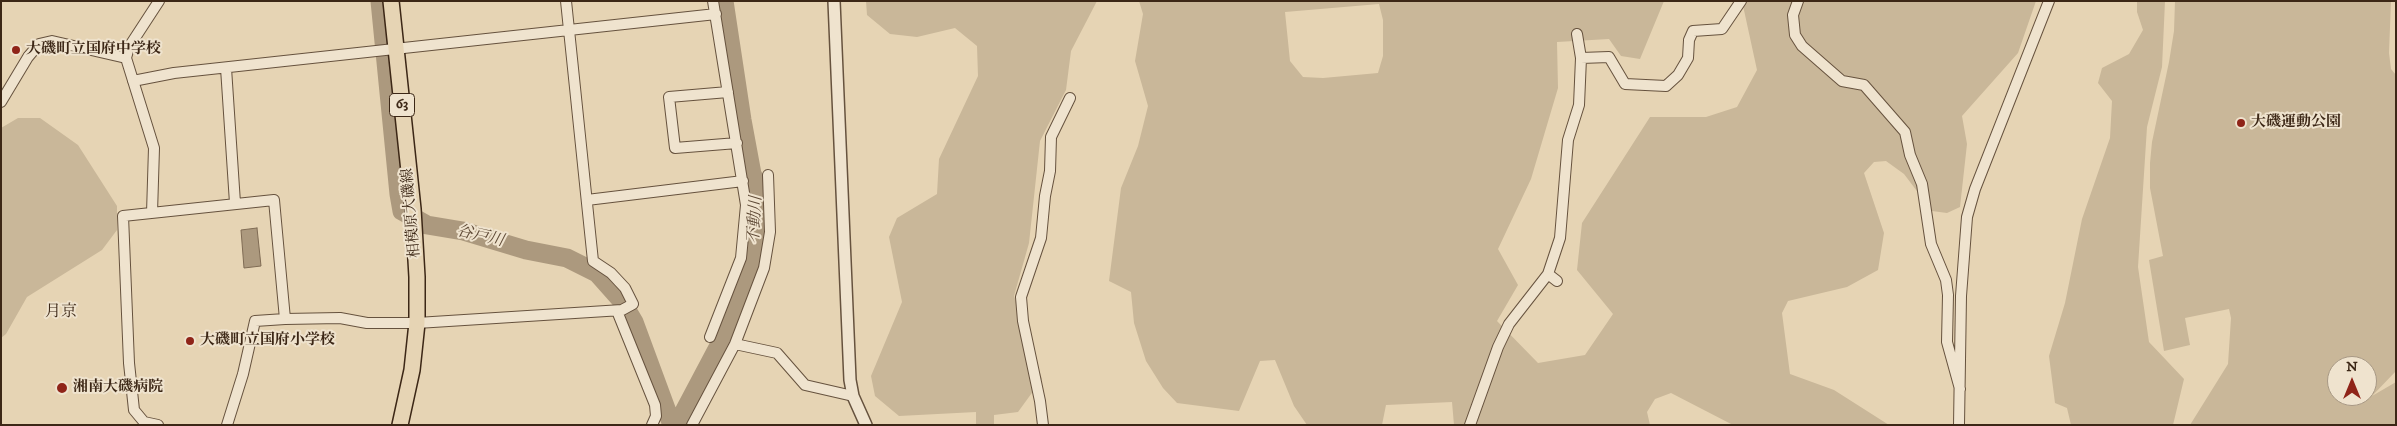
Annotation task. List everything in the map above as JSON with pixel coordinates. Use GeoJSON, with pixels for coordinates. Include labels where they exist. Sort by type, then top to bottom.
{"type":"FeatureCollection","features":[{"type":"Feature","properties":{"kind":"main road","name":"相模原大磯線"},"geometry":{"type":"LineString","coordinates":[[391,1],[390,50],[413,216],[417,323],[412,370],[400,425]]}},
{"type":"Feature","properties":{"kind":"street"},"geometry":{"type":"LineString","coordinates":[[152,213],[154,148],[126,58],[129,47],[160,1]]}},
{"type":"Feature","properties":{"kind":"street"},"geometry":{"type":"LineString","coordinates":[[226,425],[242,374],[255,321],[340,318],[367,323],[417,323],[619,310],[634,304],[611,273],[593,261],[566,1]]}},
{"type":"Feature","properties":{"kind":"street"},"geometry":{"type":"LineString","coordinates":[[710,337],[742,258],[746,205],[713,1]]}},
{"type":"Feature","properties":{"kind":"street"},"geometry":{"type":"LineString","coordinates":[[834,1],[850,380],[853,396],[866,425]]}},
{"type":"Feature","properties":{"kind":"street"},"geometry":{"type":"LineString","coordinates":[[1581,58],[1609,56],[1616,72],[1625,84],[1666,86],[1678,75],[1688,58],[1689,40],[1692,31],[1722,29],[1741,1]]}},
{"type":"Feature","properties":{"kind":"street"},"geometry":{"type":"LineString","coordinates":[[1798,1],[1793,15],[1795,34],[1802,46],[1842,80],[1864,85],[1905,132],[1910,155],[1922,184],[1931,244],[1946,280],[1948,295],[1947,342],[1960,389]]}},
{"type":"Feature","properties":{"kind":"street"},"geometry":{"type":"LineString","coordinates":[[1959,425],[1961,296],[1967,217],[1975,189],[2049,1]]}},
{"type":"Feature","properties":{"kind":"street"},"geometry":{"type":"LineString","coordinates":[[133,81],[174,73],[716,14]]}},
{"type":"Feature","properties":{"kind":"street"},"geometry":{"type":"LineString","coordinates":[[1470,425],[1498,347],[1509,324],[1548,274],[1560,238],[1568,140],[1579,105],[1581,58],[1577,34]]}},
{"type":"Feature","properties":{"kind":"street"},"geometry":{"type":"LineString","coordinates":[[1,102],[28,56],[39,44],[52,41],[126,58]]}},
{"type":"Feature","properties":{"kind":"street"},"geometry":{"type":"LineString","coordinates":[[226,68],[235,203]]}},
{"type":"Feature","properties":{"kind":"street"},"geometry":{"type":"LineString","coordinates":[[728,92],[669,97],[674,148],[737,143]]}},
{"type":"Feature","properties":{"kind":"street"},"geometry":{"type":"LineString","coordinates":[[1043,425],[1023,321],[1021,296],[1041,238],[1044,196],[1050,171],[1051,137],[1070,98]]}},
{"type":"Feature","properties":{"kind":"street"},"geometry":{"type":"LineString","coordinates":[[692,425],[736,344],[764,268],[770,232],[768,176]]}},
{"type":"Feature","properties":{"kind":"street"},"geometry":{"type":"LineString","coordinates":[[587,200],[743,182]]}},
{"type":"Feature","properties":{"kind":"street"},"geometry":{"type":"LineString","coordinates":[[158,425],[144,422],[134,410],[123,216],[274,200],[285,319]]}},
{"type":"Feature","properties":{"kind":"street"},"geometry":{"type":"LineString","coordinates":[[1548,274],[1557,281]]}},
{"type":"Feature","properties":{"kind":"street"},"geometry":{"type":"LineString","coordinates":[[619,310],[655,405],[656,416],[652,425]]}},
{"type":"Feature","properties":{"kind":"street"},"geometry":{"type":"LineString","coordinates":[[736,344],[777,353],[805,385],[853,396]]}},
{"type":"Feature","properties":{"kind":"shaded area"},"geometry":{"type":"Polygon","coordinates":[[[866,1],[1097,1],[1071,51],[1066,90],[1040,141],[1029,243],[1014,296],[1042,379],[1018,412],[994,415],[994,425],[976,425],[976,412],[899,416],[875,396],[871,376],[902,302],[889,237],[897,218],[937,194],[939,159],[978,76],[977,46],[955,28],[917,37],[890,34],[867,15],[866,1]]]}},
{"type":"Feature","properties":{"kind":"shaded area"},"geometry":{"type":"Polygon","coordinates":[[[1139,1],[1664,1],[1640,59],[1621,56],[1609,39],[1557,42],[1558,88],[1531,179],[1498,249],[1518,285],[1497,321],[1538,363],[1585,355],[1613,314],[1577,270],[1582,223],[1650,117],[1706,117],[1737,107],[1757,70],[1742,1],[2036,1],[2018,53],[1962,116],[1967,144],[1960,207],[1947,213],[1932,211],[1904,174],[1886,161],[1874,162],[1864,173],[1884,233],[1878,270],[1847,287],[1788,301],[1782,313],[1790,374],[1834,390],[1889,425],[1733,425],[1671,393],[1655,399],[1647,412],[1650,425],[1454,425],[1452,402],[1386,405],[1382,425],[1307,425],[1294,406],[1275,360],[1260,361],[1239,411],[1177,403],[1163,388],[1146,361],[1134,323],[1131,292],[1109,281],[1121,188],[1138,146],[1148,106],[1135,61],[1143,14],[1139,1]],[[1379,4],[1285,12],[1290,61],[1303,77],[1323,78],[1378,73],[1383,56],[1383,20],[1379,4]]]}},
{"type":"Feature","properties":{"kind":"shaded area"},"geometry":{"type":"Polygon","coordinates":[[[2137,1],[2165,1],[2162,67],[2147,127],[2138,267],[2149,342],[2184,379],[2173,425],[2071,425],[2067,408],[2055,403],[2049,356],[2065,303],[2082,219],[2110,138],[2112,101],[2098,83],[2102,68],[2129,54],[2143,30],[2137,12],[2137,1]]]}},
{"type":"Feature","properties":{"kind":"shaded area","name":"大磯運動公園"},"geometry":{"type":"Polygon","coordinates":[[[2175,1],[2391,1],[2389,53],[2391,69],[2396,75],[2396,371],[2377,391],[2377,356],[2327,356],[2327,406],[2377,406],[2377,393],[2396,382],[2396,425],[2190,425],[2228,364],[2231,318],[2229,309],[2185,318],[2190,345],[2164,351],[2149,260],[2163,256],[2150,188],[2150,163],[2152,142],[2174,31],[2175,1]]]}},
{"type":"Feature","properties":{"kind":"shaded area"},"geometry":{"type":"Polygon","coordinates":[[[18,118],[40,118],[78,145],[117,206],[117,230],[102,250],[27,297],[6,334],[1,338],[1,128],[18,118]]]}},
{"type":"Feature","properties":{"kind":"shaded area"},"geometry":{"type":"Polygon","coordinates":[[[257,228],[261,266],[244,268],[241,230],[257,228]]]}},
{"type":"Feature","properties":{"kind":"waterway","name":"谷戸川"},"geometry":{"type":"LineString","coordinates":[[380,1],[402,211],[427,225],[463,231],[526,250],[567,258],[597,273],[621,300],[634,322],[672,425]]}},
{"type":"Feature","properties":{"kind":"waterway","name":"不動川"},"geometry":{"type":"LineString","coordinates":[[677,425],[731,323],[753,266],[757,230],[758,186],[752,174],[742,120],[724,1]]}},
{"type":"Feature","properties":{"kind":"place","name":"大磯町立国府中学校"},"geometry":{"type":"Point","coordinates":[16,50]}},
{"type":"Feature","properties":{"kind":"place","name":"大磯運動公園"},"geometry":{"type":"Point","coordinates":[2241,123]}},
{"type":"Feature","properties":{"kind":"place","name":"大磯町立国府小学校"},"geometry":{"type":"Point","coordinates":[190,341]}},
{"type":"Feature","properties":{"kind":"place","name":"湘南大磯病院"},"geometry":{"type":"Point","coordinates":[62,388]}},
{"type":"Feature","properties":{"kind":"district","name":"月京"},"geometry":{"type":"Point","coordinates":[61,313]}}]}
